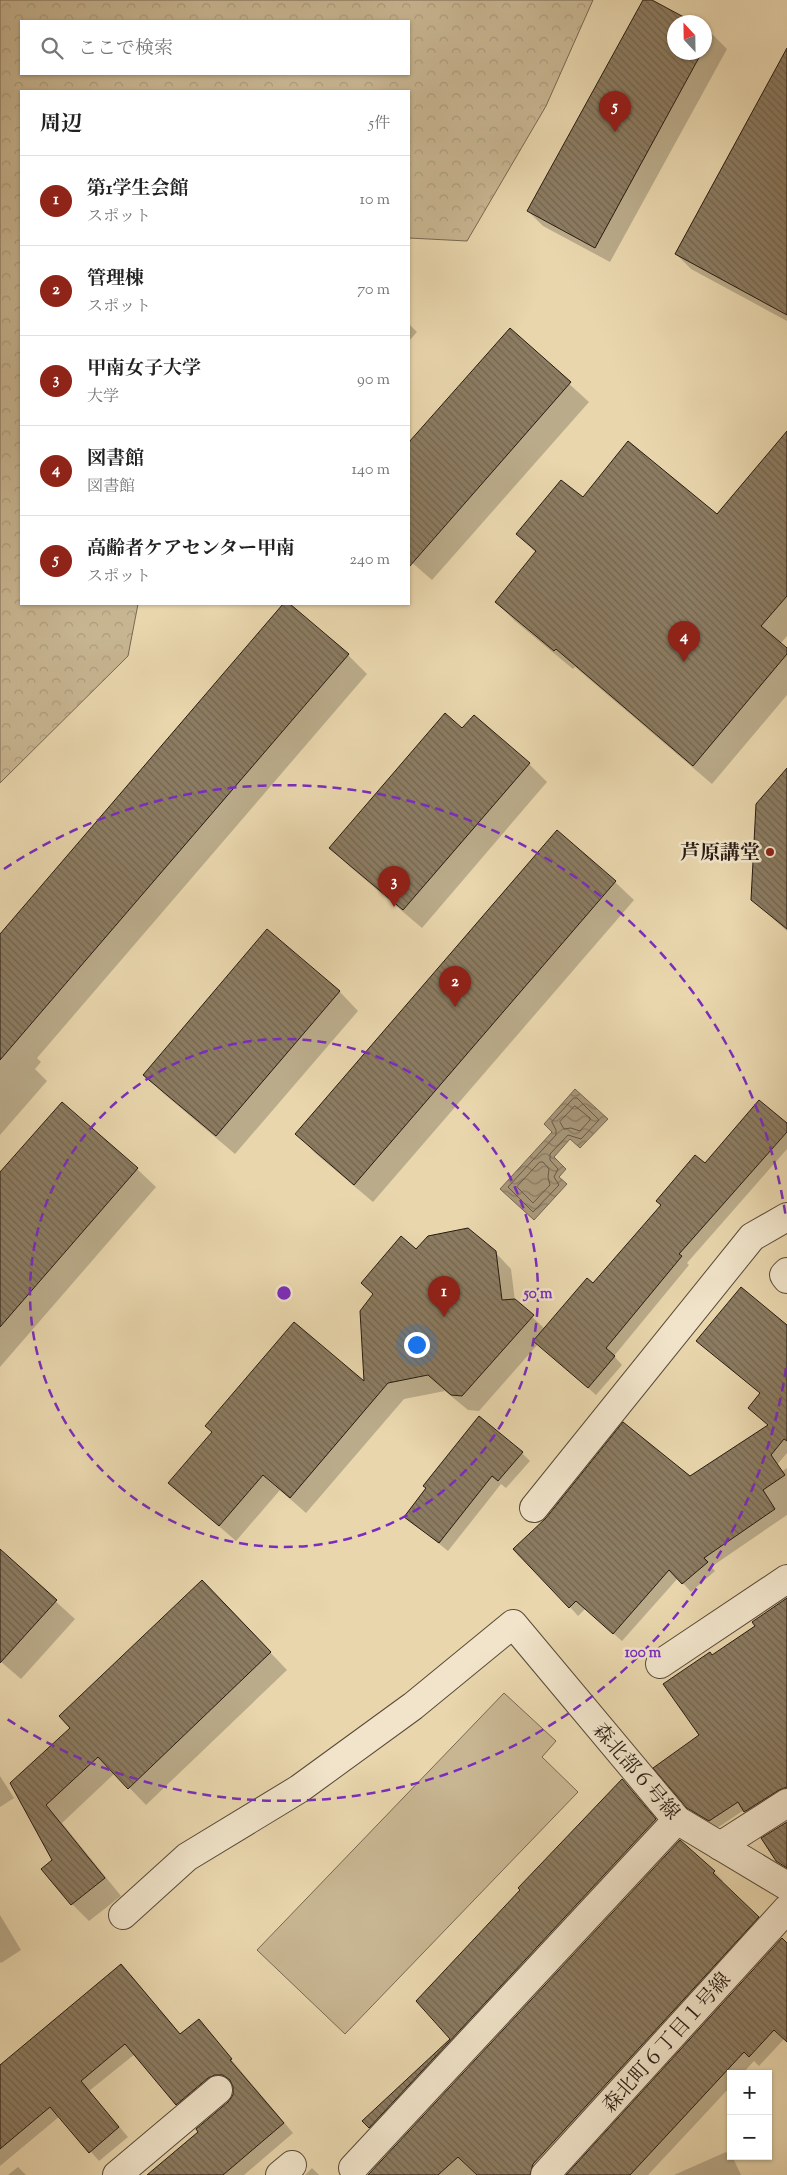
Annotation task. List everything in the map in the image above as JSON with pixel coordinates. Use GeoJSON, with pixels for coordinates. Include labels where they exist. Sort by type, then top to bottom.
{"type":"FeatureCollection","features":[{"type":"Feature","properties":{"kind":"street"},"geometry":{"type":"LineString","coordinates":[[534,1508],[752,1237],[787,1217]]}},
{"type":"Feature","properties":{"kind":"street"},"geometry":{"type":"LineString","coordinates":[[787,1272],[784,1274],[787,1279]]}},
{"type":"Feature","properties":{"kind":"street"},"geometry":{"type":"LineString","coordinates":[[660,1664],[787,1579]]}},
{"type":"Feature","properties":{"kind":"street","name":"森北部６号線"},"geometry":{"type":"LineString","coordinates":[[123,1915],[186,1857],[299,1789],[413,1706],[513,1624],[677,1820],[787,1886]]}},
{"type":"Feature","properties":{"kind":"street"},"geometry":{"type":"LineString","coordinates":[[720,1846],[787,1803]]}},
{"type":"Feature","properties":{"kind":"street"},"geometry":{"type":"LineString","coordinates":[[353,2168],[677,1820]]}},
{"type":"Feature","properties":{"kind":"street","name":"森北町６丁目１号線"},"geometry":{"type":"LineString","coordinates":[[545,2175],[787,1909]]}},
{"type":"Feature","properties":{"kind":"street"},"geometry":{"type":"LineString","coordinates":[[117,2175],[218,2090]]}},
{"type":"Feature","properties":{"kind":"green space"},"geometry":{"type":"Polygon","coordinates":[[[0,0],[593,0],[546,106],[467,241],[410,238],[410,90],[20,90],[20,605],[138,605],[128,656],[0,783],[0,0]]]}},
{"type":"Feature","properties":{"kind":"green space"},"geometry":{"type":"Polygon","coordinates":[[[504,1693],[556,1741],[542,1757],[578,1792],[345,2034],[257,1950],[504,1693]]]}},
{"type":"Feature","properties":{"kind":"water"},"geometry":{"type":"Polygon","coordinates":[[[575,1089],[608,1119],[580,1148],[570,1139],[554,1157],[566,1169],[559,1177],[567,1184],[534,1220],[500,1189],[552,1132],[544,1124],[575,1089]]]}},
{"type":"Feature","properties":{"kind":"building"},"geometry":{"type":"Polygon","coordinates":[[[643,0],[652,0],[680,15],[667,15],[667,60],[698,60],[595,248],[527,211],[643,0]]]}},
{"type":"Feature","properties":{"kind":"building"},"geometry":{"type":"Polygon","coordinates":[[[787,48],[787,315],[675,254],[787,48]]]}},
{"type":"Feature","properties":{"kind":"building"},"geometry":{"type":"Polygon","coordinates":[[[510,328],[571,382],[410,566],[410,441],[510,328]]]}},
{"type":"Feature","properties":{"kind":"building"},"geometry":{"type":"Polygon","coordinates":[[[787,431],[787,596],[761,626],[787,648],[787,654],[693,766],[556,649],[554,651],[495,602],[536,551],[516,534],[561,480],[583,497],[628,441],[717,514],[787,431]]]}},
{"type":"Feature","properties":{"kind":"building"},"geometry":{"type":"Polygon","coordinates":[[[282,605],[291,605],[349,654],[0,1060],[0,934],[282,605]]]}},
{"type":"Feature","properties":{"kind":"building"},"geometry":{"type":"Polygon","coordinates":[[[445,713],[462,728],[474,715],[530,763],[403,910],[329,848],[445,713]]]}},
{"type":"Feature","properties":{"kind":"building","name":"芦原講堂"},"geometry":{"type":"Polygon","coordinates":[[[787,768],[787,929],[751,900],[756,804],[787,768]]]}},
{"type":"Feature","properties":{"kind":"building"},"geometry":{"type":"Polygon","coordinates":[[[557,830],[616,881],[354,1185],[295,1134],[557,830]]]}},
{"type":"Feature","properties":{"kind":"building"},"geometry":{"type":"Polygon","coordinates":[[[267,929],[340,991],[216,1136],[143,1075],[267,929]]]}},
{"type":"Feature","properties":{"kind":"building"},"geometry":{"type":"Polygon","coordinates":[[[759,1100],[787,1123],[787,1132],[679,1254],[682,1256],[606,1348],[615,1356],[588,1388],[533,1341],[587,1278],[593,1283],[661,1205],[656,1201],[695,1155],[705,1163],[759,1100]]]}},
{"type":"Feature","properties":{"kind":"building"},"geometry":{"type":"Polygon","coordinates":[[[62,1102],[138,1168],[0,1327],[0,1172],[62,1102]]]}},
{"type":"Feature","properties":{"kind":"building"},"geometry":{"type":"Polygon","coordinates":[[[468,1228],[496,1251],[502,1300],[515,1299],[534,1315],[462,1396],[451,1395],[428,1375],[388,1383],[290,1498],[263,1475],[219,1526],[168,1483],[212,1432],[205,1426],[294,1322],[364,1381],[360,1311],[373,1294],[361,1283],[401,1236],[416,1249],[428,1236],[468,1228]]]}},
{"type":"Feature","properties":{"kind":"building"},"geometry":{"type":"Polygon","coordinates":[[[741,1287],[787,1325],[787,1441],[784,1439],[771,1455],[785,1475],[763,1490],[775,1509],[704,1558],[708,1562],[682,1584],[669,1570],[613,1634],[576,1601],[569,1608],[513,1549],[546,1518],[623,1422],[690,1476],[768,1425],[748,1408],[760,1393],[696,1341],[741,1287]]]}},
{"type":"Feature","properties":{"kind":"building"},"geometry":{"type":"Polygon","coordinates":[[[479,1416],[523,1452],[498,1481],[492,1476],[439,1543],[404,1517],[426,1488],[423,1486],[479,1416]]]}},
{"type":"Feature","properties":{"kind":"building"},"geometry":{"type":"Polygon","coordinates":[[[0,1549],[57,1600],[0,1663],[0,1549]]]}},
{"type":"Feature","properties":{"kind":"building"},"geometry":{"type":"Polygon","coordinates":[[[202,1580],[271,1652],[128,1789],[98,1757],[46,1805],[105,1878],[71,1905],[41,1869],[52,1860],[10,1783],[70,1728],[59,1716],[202,1580]]]}},
{"type":"Feature","properties":{"kind":"building"},"geometry":{"type":"Polygon","coordinates":[[[787,1598],[787,1787],[744,1812],[738,1802],[709,1821],[687,1808],[653,1768],[699,1735],[663,1684],[710,1652],[712,1655],[755,1626],[752,1622],[787,1598]]]}},
{"type":"Feature","properties":{"kind":"building"},"geometry":{"type":"Polygon","coordinates":[[[622,1779],[656,1819],[369,2128],[362,2121],[450,2039],[416,2001],[520,1890],[518,1888],[622,1779]]]}},
{"type":"Feature","properties":{"kind":"building"},"geometry":{"type":"Polygon","coordinates":[[[787,1822],[787,1868],[776,1861],[761,1838],[787,1822]]]}},
{"type":"Feature","properties":{"kind":"building"},"geometry":{"type":"Polygon","coordinates":[[[680,1840],[715,1871],[713,1873],[759,1917],[533,2164],[530,2175],[477,2175],[458,2157],[438,2175],[368,2175],[680,1840]]]}},
{"type":"Feature","properties":{"kind":"building"},"geometry":{"type":"Polygon","coordinates":[[[782,1938],[787,1943],[787,2042],[774,2030],[749,2057],[744,2052],[630,2175],[566,2175],[782,1938]]]}},
{"type":"Feature","properties":{"kind":"building"},"geometry":{"type":"Polygon","coordinates":[[[121,1964],[180,2034],[199,2019],[232,2059],[230,2060],[284,2123],[223,2175],[147,2175],[198,2132],[196,2129],[228,2102],[233,2095],[233,2087],[230,2080],[223,2075],[215,2075],[208,2078],[176,2105],[125,2044],[81,2081],[119,2127],[89,2153],[50,2107],[0,2149],[0,2065],[121,1964]]]}},
{"type":"Feature","properties":{"kind":"place","name":"高齢者ケアセンター甲南"},"geometry":{"type":"Point","coordinates":[615,132]}},
{"type":"Feature","properties":{"kind":"place","name":"図書館"},"geometry":{"type":"Point","coordinates":[684,662]}},
{"type":"Feature","properties":{"kind":"place","name":"芦原講堂"},"geometry":{"type":"Point","coordinates":[770,852]}},
{"type":"Feature","properties":{"kind":"place","name":"甲南女子大学"},"geometry":{"type":"Point","coordinates":[394,907]}},
{"type":"Feature","properties":{"kind":"place","name":"管理棟"},"geometry":{"type":"Point","coordinates":[455,1007]}},
{"type":"Feature","properties":{"kind":"place","name":"第1学生会館"},"geometry":{"type":"Point","coordinates":[444,1317]}}]}
